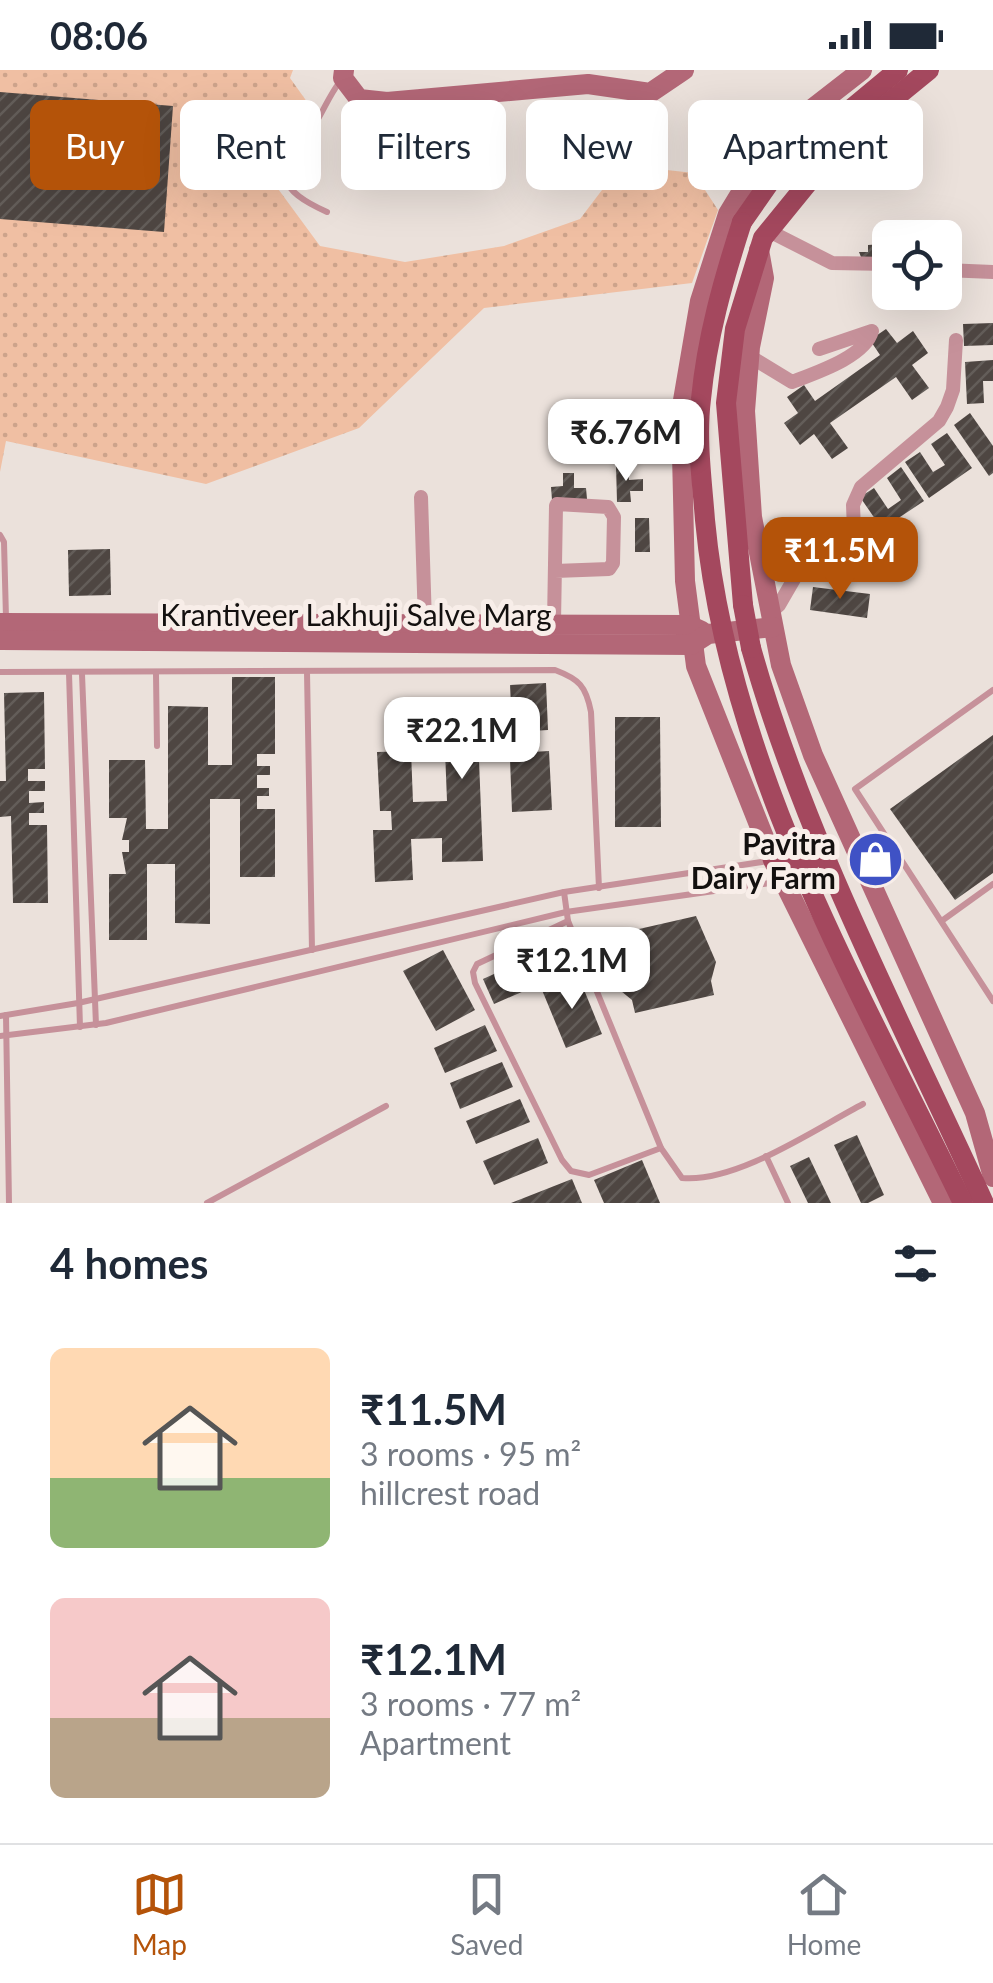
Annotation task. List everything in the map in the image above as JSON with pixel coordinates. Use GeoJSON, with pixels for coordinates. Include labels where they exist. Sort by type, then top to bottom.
{"type":"FeatureCollection","features":[{"type":"Feature","properties":{"kind":"main road"},"geometry":{"type":"LineString","coordinates":[[898,70],[779,169],[742,222],[717,298],[700,402],[700,455],[714,592],[759,765],[818,904],[963,1203]]}},
{"type":"Feature","properties":{"kind":"main road"},"geometry":{"type":"LineString","coordinates":[[929,70],[842,141],[764,241],[726,403],[743,605],[774,726],[824,851],[984,1203]]}},
{"type":"Feature","properties":{"kind":"main road"},"geometry":{"type":"LineString","coordinates":[[773,860],[824,851]]}},
{"type":"Feature","properties":{"kind":"main road"},"geometry":{"type":"LineString","coordinates":[[783,881],[824,851]]}},
{"type":"Feature","properties":{"kind":"street"},"geometry":{"type":"LineString","coordinates":[[344,74],[359,99],[387,102],[588,84],[650,93],[684,70]]}},
{"type":"Feature","properties":{"kind":"street"},"geometry":{"type":"LineString","coordinates":[[862,70],[803,116],[756,168],[728,214],[700,301],[681,412],[696,635],[773,860],[942,1203]]}},
{"type":"Feature","properties":{"kind":"street"},"geometry":{"type":"LineString","coordinates":[[764,241],[832,263],[872,264]]}},
{"type":"Feature","properties":{"kind":"street"},"geometry":{"type":"LineString","coordinates":[[962,271],[993,272]]}},
{"type":"Feature","properties":{"kind":"street"},"geometry":{"type":"LineString","coordinates":[[741,352],[792,382],[823,371],[864,344],[872,331],[819,349]]}},
{"type":"Feature","properties":{"kind":"street"},"geometry":{"type":"LineString","coordinates":[[771,620],[812,548],[854,530],[853,504],[861,486],[939,421],[953,390],[956,340]]}},
{"type":"Feature","properties":{"kind":"street"},"geometry":{"type":"LineString","coordinates":[[741,352],[752,517],[771,620],[812,755],[975,1113],[993,1177]]}},
{"type":"Feature","properties":{"kind":"street"},"geometry":{"type":"LineString","coordinates":[[421,497],[425,623]]}},
{"type":"Feature","properties":{"kind":"street"},"geometry":{"type":"LineString","coordinates":[[554,622],[556,504],[608,507],[614,518],[613,564],[602,573],[555,571]]}},
{"type":"Feature","properties":{"kind":"street","name":"Krantiveer Lakhuji Salve Marg"},"geometry":{"type":"LineString","coordinates":[[2,629],[696,635],[771,620]]}},
{"type":"Feature","properties":{"kind":"street","name":"Krantiveer Lakhuji Salve Marg"},"geometry":{"type":"LineString","coordinates":[[2,629],[554,622],[696,635]]}},
{"type":"Feature","properties":{"kind":"lane"},"geometry":{"type":"LineString","coordinates":[[327,212],[299,199],[286,185],[285,166],[344,74]]}},
{"type":"Feature","properties":{"kind":"lane"},"geometry":{"type":"LineString","coordinates":[[0,535],[4,542],[2,629]]}},
{"type":"Feature","properties":{"kind":"lane"},"geometry":{"type":"LineString","coordinates":[[0,672],[555,670],[577,678],[586,691],[591,712],[599,888]]}},
{"type":"Feature","properties":{"kind":"lane"},"geometry":{"type":"LineString","coordinates":[[307,672],[312,950]]}},
{"type":"Feature","properties":{"kind":"lane"},"geometry":{"type":"LineString","coordinates":[[69,673],[80,1027]]}},
{"type":"Feature","properties":{"kind":"lane"},"geometry":{"type":"LineString","coordinates":[[82,674],[96,1024]]}},
{"type":"Feature","properties":{"kind":"lane"},"geometry":{"type":"LineString","coordinates":[[156,674],[157,746]]}},
{"type":"Feature","properties":{"kind":"lane"},"geometry":{"type":"LineString","coordinates":[[993,690],[855,789],[993,1001]]}},
{"type":"Feature","properties":{"kind":"lane"},"geometry":{"type":"LineString","coordinates":[[9,1203],[3,1016],[94,1000],[564,892],[773,860]]}},
{"type":"Feature","properties":{"kind":"lane"},"geometry":{"type":"LineString","coordinates":[[3,1036],[96,1024],[567,917],[783,881]]}},
{"type":"Feature","properties":{"kind":"lane"},"geometry":{"type":"LineString","coordinates":[[943,920],[993,884]]}},
{"type":"Feature","properties":{"kind":"lane"},"geometry":{"type":"LineString","coordinates":[[564,892],[567,917],[673,1172],[682,1178],[704,1177],[766,1156],[862,1104]]}},
{"type":"Feature","properties":{"kind":"lane"},"geometry":{"type":"LineString","coordinates":[[567,917],[477,964],[475,983],[562,1160],[572,1171],[589,1175],[661,1148]]}},
{"type":"Feature","properties":{"kind":"lane"},"geometry":{"type":"LineString","coordinates":[[207,1203],[386,1106]]}},
{"type":"Feature","properties":{"kind":"lane"},"geometry":{"type":"LineString","coordinates":[[766,1156],[788,1203]]}},
{"type":"Feature","properties":{"kind":"shaded area"},"geometry":{"type":"Polygon","coordinates":[[[0,70],[293,70],[290,78],[306,100],[180,100],[180,190],[279,190],[320,246],[405,262],[504,246],[580,219],[602,190],[668,190],[668,170],[688,172],[688,190],[705,190],[718,210],[692,283],[484,308],[359,428],[206,484],[6,441],[0,472],[0,70]]]}},
{"type":"Feature","properties":{"kind":"building"},"geometry":{"type":"Polygon","coordinates":[[[0,92],[99,100],[30,100],[30,190],[160,190],[160,105],[173,106],[164,232],[0,219],[0,92]]]}},
{"type":"Feature","properties":{"kind":"building"},"geometry":{"type":"Polygon","coordinates":[[[868,245],[872,245],[872,258],[861,257],[859,252],[868,252],[868,245]]]}},
{"type":"Feature","properties":{"kind":"building"},"geometry":{"type":"Polygon","coordinates":[[[993,323],[993,345],[964,346],[963,324],[993,323]]]}},
{"type":"Feature","properties":{"kind":"building"},"geometry":{"type":"Polygon","coordinates":[[[886,329],[897,343],[913,331],[928,353],[912,365],[929,388],[912,400],[896,377],[830,423],[848,448],[832,459],[814,434],[800,445],[784,423],[798,413],[787,397],[804,385],[815,401],[880,355],[870,340],[886,329]]]}},
{"type":"Feature","properties":{"kind":"building"},"geometry":{"type":"Polygon","coordinates":[[[993,360],[993,381],[983,381],[984,403],[967,404],[965,362],[993,360]]]}},
{"type":"Feature","properties":{"kind":"building"},"geometry":{"type":"Polygon","coordinates":[[[625,403],[626,414],[647,414],[647,427],[628,428],[629,439],[612,440],[610,404],[625,403]]]}},
{"type":"Feature","properties":{"kind":"building"},"geometry":{"type":"Polygon","coordinates":[[[970,413],[993,446],[993,473],[989,476],[954,425],[970,413]]]}},
{"type":"Feature","properties":{"kind":"building"},"geometry":{"type":"Polygon","coordinates":[[[947,433],[972,468],[929,498],[905,462],[920,452],[933,472],[945,465],[931,444],[947,433]]]}},
{"type":"Feature","properties":{"kind":"building"},"geometry":{"type":"Polygon","coordinates":[[[628,464],[629,480],[643,479],[643,491],[630,491],[631,502],[617,502],[616,465],[628,464]]]}},
{"type":"Feature","properties":{"kind":"building"},"geometry":{"type":"Polygon","coordinates":[[[901,467],[924,501],[882,529],[860,497],[874,488],[888,509],[901,500],[887,478],[901,467]]]}},
{"type":"Feature","properties":{"kind":"building"},"geometry":{"type":"Polygon","coordinates":[[[563,473],[574,473],[574,488],[586,488],[587,499],[552,500],[551,487],[563,486],[563,473]]]}},
{"type":"Feature","properties":{"kind":"building"},"geometry":{"type":"Polygon","coordinates":[[[635,518],[649,518],[650,552],[635,552],[635,518]]]}},
{"type":"Feature","properties":{"kind":"building"},"geometry":{"type":"Polygon","coordinates":[[[110,549],[111,595],[69,596],[68,550],[110,549]]]}},
{"type":"Feature","properties":{"kind":"building"},"geometry":{"type":"Polygon","coordinates":[[[813,587],[870,594],[867,618],[810,610],[813,587]]]}},
{"type":"Feature","properties":{"kind":"building"},"geometry":{"type":"Polygon","coordinates":[[[232,677],[275,677],[275,754],[257,754],[257,766],[270,766],[270,775],[257,775],[257,788],[269,788],[269,796],[257,796],[257,809],[275,809],[275,877],[240,877],[240,799],[210,799],[210,924],[175,923],[175,864],[147,864],[147,940],[109,940],[109,874],[126,874],[122,852],[129,852],[129,840],[122,840],[127,818],[109,818],[109,760],[145,760],[146,829],[168,829],[168,706],[208,707],[208,765],[232,765],[232,677]]]}},
{"type":"Feature","properties":{"kind":"building"},"geometry":{"type":"Polygon","coordinates":[[[546,683],[548,730],[531,731],[532,752],[549,751],[552,810],[512,812],[510,759],[479,760],[483,861],[442,862],[442,838],[411,839],[413,880],[375,882],[373,830],[392,830],[391,811],[380,811],[377,752],[411,751],[413,802],[447,801],[443,699],[481,697],[483,726],[512,725],[510,685],[546,683]]]}},
{"type":"Feature","properties":{"kind":"building"},"geometry":{"type":"Polygon","coordinates":[[[44,692],[45,769],[28,769],[28,781],[45,781],[45,791],[29,791],[29,803],[44,802],[44,813],[29,813],[29,825],[47,825],[48,903],[13,903],[11,816],[0,817],[0,781],[6,781],[4,693],[44,692]]]}},
{"type":"Feature","properties":{"kind":"building"},"geometry":{"type":"Polygon","coordinates":[[[615,717],[660,717],[661,827],[615,827],[615,717]]]}},
{"type":"Feature","properties":{"kind":"building"},"geometry":{"type":"Polygon","coordinates":[[[993,735],[993,873],[955,900],[890,809],[993,735]]]}},
{"type":"Feature","properties":{"kind":"building"},"geometry":{"type":"Polygon","coordinates":[[[696,916],[716,962],[711,981],[714,995],[635,1013],[632,1000],[616,987],[611,960],[620,947],[617,934],[696,916]]]}},
{"type":"Feature","properties":{"kind":"building"},"geometry":{"type":"Polygon","coordinates":[[[554,947],[565,973],[494,1004],[483,979],[554,947]]]}},
{"type":"Feature","properties":{"kind":"building"},"geometry":{"type":"Polygon","coordinates":[[[443,950],[475,1010],[436,1031],[403,971],[443,950]]]}},
{"type":"Feature","properties":{"kind":"building"},"geometry":{"type":"Polygon","coordinates":[[[578,975],[602,1034],[566,1048],[542,990],[578,975]]]}},
{"type":"Feature","properties":{"kind":"building"},"geometry":{"type":"Polygon","coordinates":[[[485,1025],[497,1051],[445,1073],[434,1048],[485,1025]]]}},
{"type":"Feature","properties":{"kind":"building"},"geometry":{"type":"Polygon","coordinates":[[[502,1062],[513,1087],[460,1109],[450,1083],[502,1062]]]}},
{"type":"Feature","properties":{"kind":"building"},"geometry":{"type":"Polygon","coordinates":[[[520,1099],[530,1122],[476,1144],[466,1121],[520,1099]]]}},
{"type":"Feature","properties":{"kind":"building"},"geometry":{"type":"Polygon","coordinates":[[[857,1135],[884,1195],[868,1203],[861,1203],[834,1145],[857,1135]]]}},
{"type":"Feature","properties":{"kind":"building"},"geometry":{"type":"Polygon","coordinates":[[[538,1138],[548,1163],[494,1185],[483,1161],[538,1138]]]}},
{"type":"Feature","properties":{"kind":"building"},"geometry":{"type":"Polygon","coordinates":[[[809,1157],[831,1203],[808,1203],[790,1166],[809,1157]]]}},
{"type":"Feature","properties":{"kind":"building"},"geometry":{"type":"Polygon","coordinates":[[[642,1160],[660,1203],[604,1203],[594,1180],[642,1160]]]}},
{"type":"Feature","properties":{"kind":"building"},"geometry":{"type":"Polygon","coordinates":[[[572,1179],[582,1203],[511,1203],[572,1179]]]}},
{"type":"Feature","properties":{"kind":"place","name":"Pavitra Dairy Farm"},"geometry":{"type":"Point","coordinates":[875,860]}}]}
